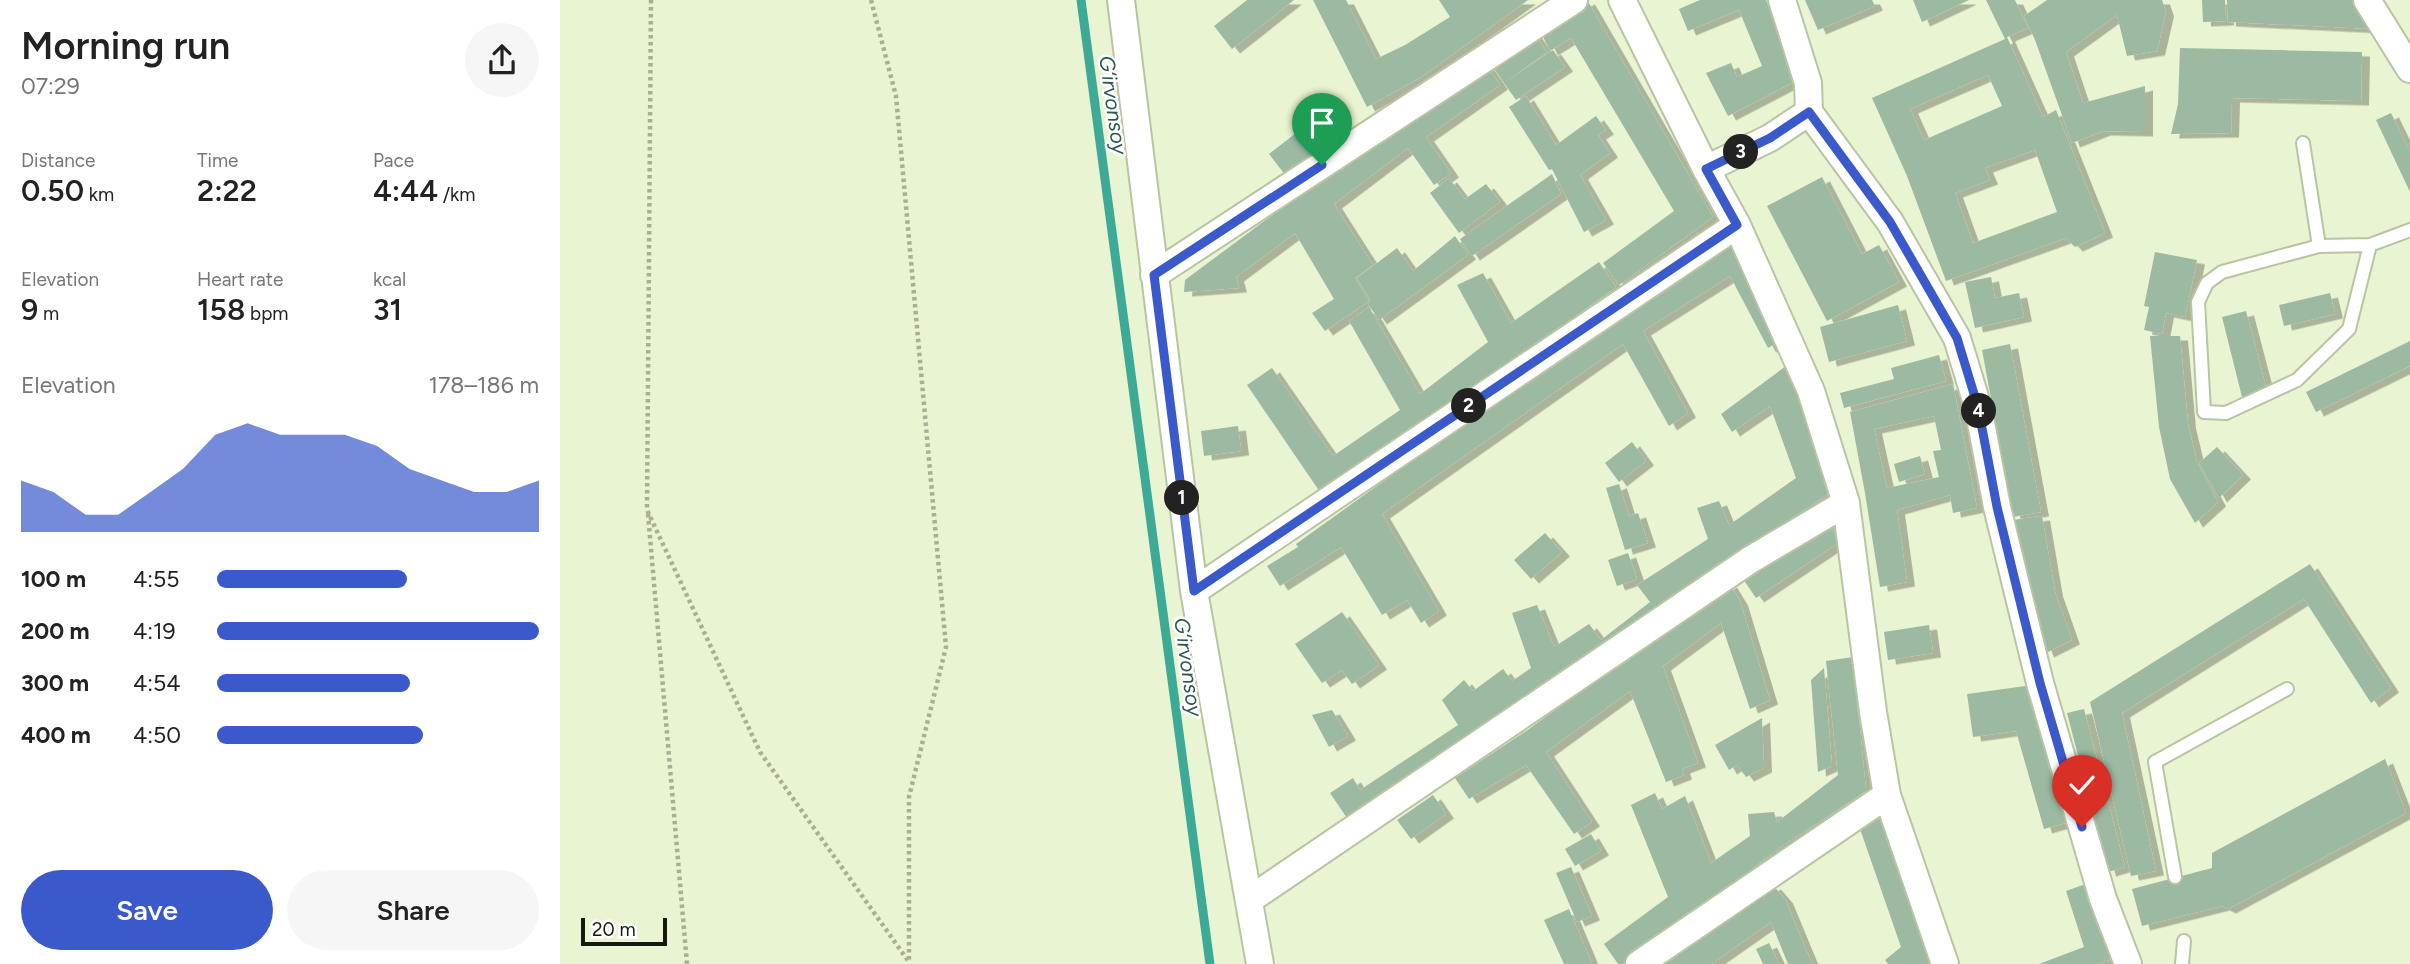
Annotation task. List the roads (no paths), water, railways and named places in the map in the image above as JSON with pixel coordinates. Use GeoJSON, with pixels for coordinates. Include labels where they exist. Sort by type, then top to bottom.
{"type":"FeatureCollection","features":[{"type":"Feature","properties":{"kind":"street"},"geometry":{"type":"LineString","coordinates":[[1121,0],[1194,591],[1259,964]]}},
{"type":"Feature","properties":{"kind":"street"},"geometry":{"type":"LineString","coordinates":[[1154,275],[1574,0]]}},
{"type":"Feature","properties":{"kind":"street"},"geometry":{"type":"LineString","coordinates":[[1622,0],[1706,169],[1737,225],[1811,391],[1846,503],[1873,712],[1887,794],[1945,964]]}},
{"type":"Feature","properties":{"kind":"street"},"geometry":{"type":"LineString","coordinates":[[1782,0],[1808,82],[1809,112],[1890,222],[1957,338],[1978,407],[1997,507],[2040,683],[2103,899],[2128,964]]}},
{"type":"Feature","properties":{"kind":"street"},"geometry":{"type":"LineString","coordinates":[[2367,0],[2410,69]]}},
{"type":"Feature","properties":{"kind":"street"},"geometry":{"type":"LineString","coordinates":[[1706,169],[1770,138],[1809,112]]}},
{"type":"Feature","properties":{"kind":"street"},"geometry":{"type":"LineString","coordinates":[[1194,591],[1737,225]]}},
{"type":"Feature","properties":{"kind":"street"},"geometry":{"type":"LineString","coordinates":[[1249,900],[1750,560],[1846,503]]}},
{"type":"Feature","properties":{"kind":"street"},"geometry":{"type":"LineString","coordinates":[[1639,964],[1887,794]]}},
{"type":"Feature","properties":{"kind":"lane"},"geometry":{"type":"LineString","coordinates":[[2303,144],[2319,246]]}},
{"type":"Feature","properties":{"kind":"lane"},"geometry":{"type":"LineString","coordinates":[[2370,245],[2350,329],[2297,380],[2226,413],[2204,412],[2198,302],[2207,284],[2222,272],[2319,246],[2370,245],[2410,230]]}},
{"type":"Feature","properties":{"kind":"lane"},"geometry":{"type":"LineString","coordinates":[[2175,877],[2155,762],[2287,689]]}},
{"type":"Feature","properties":{"kind":"lane"},"geometry":{"type":"LineString","coordinates":[[2182,964],[2184,941]]}},
{"type":"Feature","properties":{"kind":"waterway","name":"G‘irvonsoy"},"geometry":{"type":"LineString","coordinates":[[1081,0],[1210,964]]}}]}
